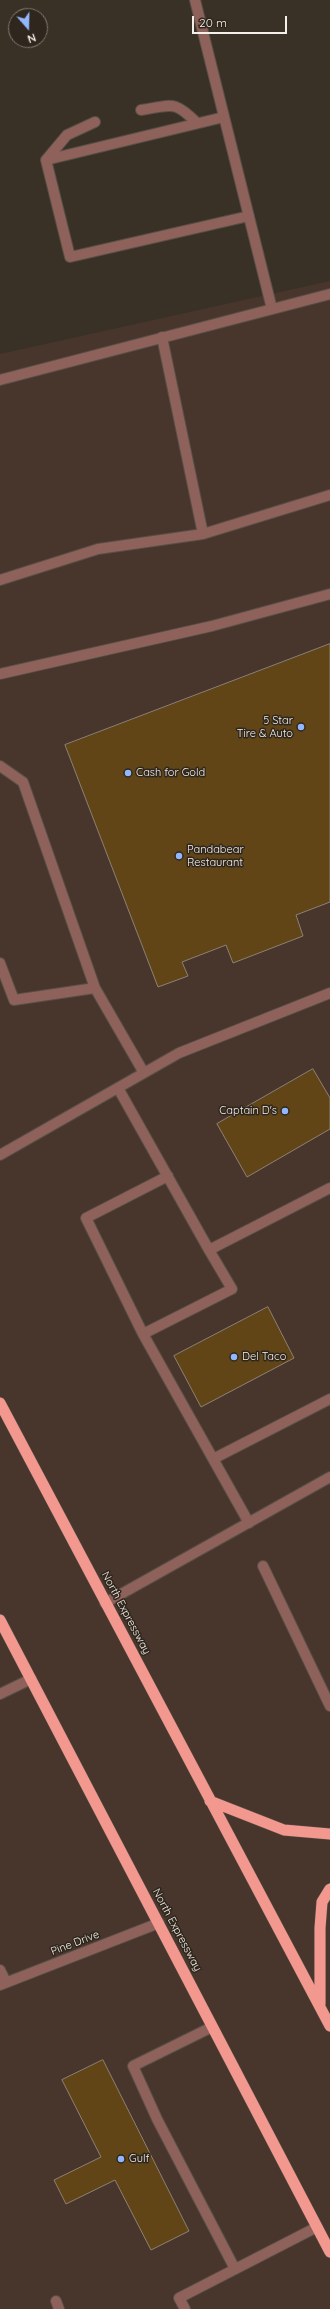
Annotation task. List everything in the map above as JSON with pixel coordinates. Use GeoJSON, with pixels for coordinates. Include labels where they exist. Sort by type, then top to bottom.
{"type":"FeatureCollection","features":[{"type":"Feature","properties":{"kind":"highway","name":"North Expressway"},"geometry":{"type":"LineString","coordinates":[[0,1403],[330,2026]]}},
{"type":"Feature","properties":{"kind":"highway","name":"North Expressway"},"geometry":{"type":"LineString","coordinates":[[0,1620],[330,2252]]}},
{"type":"Feature","properties":{"kind":"highway"},"geometry":{"type":"LineString","coordinates":[[210,1801],[284,1830],[330,1834]]}},
{"type":"Feature","properties":{"kind":"highway"},"geometry":{"type":"LineString","coordinates":[[320,2007],[320,1928],[322,1902],[330,1889]]}},
{"type":"Feature","properties":{"kind":"street"},"geometry":{"type":"LineString","coordinates":[[195,0],[272,309]]}},
{"type":"Feature","properties":{"kind":"street"},"geometry":{"type":"LineString","coordinates":[[141,110],[168,105],[181,107],[197,124]]}},
{"type":"Feature","properties":{"kind":"street"},"geometry":{"type":"LineString","coordinates":[[46,160],[224,117]]}},
{"type":"Feature","properties":{"kind":"street"},"geometry":{"type":"LineString","coordinates":[[46,160],[67,135],[94,122]]}},
{"type":"Feature","properties":{"kind":"street"},"geometry":{"type":"LineString","coordinates":[[46,160],[70,257],[249,216]]}},
{"type":"Feature","properties":{"kind":"street"},"geometry":{"type":"LineString","coordinates":[[0,380],[330,294]]}},
{"type":"Feature","properties":{"kind":"street"},"geometry":{"type":"LineString","coordinates":[[162,338],[203,534]]}},
{"type":"Feature","properties":{"kind":"street"},"geometry":{"type":"LineString","coordinates":[[0,580],[98,549],[203,534],[330,495]]}},
{"type":"Feature","properties":{"kind":"street"},"geometry":{"type":"LineString","coordinates":[[0,674],[212,626],[330,594]]}},
{"type":"Feature","properties":{"kind":"street"},"geometry":{"type":"LineString","coordinates":[[0,766],[23,782],[95,988],[144,1073]]}},
{"type":"Feature","properties":{"kind":"street"},"geometry":{"type":"LineString","coordinates":[[0,963],[14,1000],[95,988]]}},
{"type":"Feature","properties":{"kind":"street"},"geometry":{"type":"LineString","coordinates":[[0,1155],[179,1053],[330,993]]}},
{"type":"Feature","properties":{"kind":"street"},"geometry":{"type":"LineString","coordinates":[[118,1088],[232,1289],[143,1334]]}},
{"type":"Feature","properties":{"kind":"street"},"geometry":{"type":"LineString","coordinates":[[168,1176],[86,1218],[143,1334],[249,1523]]}},
{"type":"Feature","properties":{"kind":"street"},"geometry":{"type":"LineString","coordinates":[[209,1250],[330,1188]]}},
{"type":"Feature","properties":{"kind":"street"},"geometry":{"type":"LineString","coordinates":[[213,1459],[330,1399]]}},
{"type":"Feature","properties":{"kind":"street"},"geometry":{"type":"LineString","coordinates":[[105,1603],[330,1477]]}},
{"type":"Feature","properties":{"kind":"street"},"geometry":{"type":"LineString","coordinates":[[263,1566],[330,1706]]}},
{"type":"Feature","properties":{"kind":"street"},"geometry":{"type":"LineString","coordinates":[[0,1694],[30,1679]]}},
{"type":"Feature","properties":{"kind":"street","name":"Pine Drive"},"geometry":{"type":"LineString","coordinates":[[3,1984],[159,1923]]}},
{"type":"Feature","properties":{"kind":"street"},"geometry":{"type":"LineString","coordinates":[[0,1970],[3,1984]]}},
{"type":"Feature","properties":{"kind":"street"},"geometry":{"type":"LineString","coordinates":[[212,2026],[133,2066],[157,2119],[235,2269]]}},
{"type":"Feature","properties":{"kind":"street"},"geometry":{"type":"LineString","coordinates":[[184,2309],[179,2298],[317,2227]]}},
{"type":"Feature","properties":{"kind":"shaded area"},"geometry":{"type":"Polygon","coordinates":[[[330,281],[330,2309],[0,2309],[0,354],[330,281]]]}},
{"type":"Feature","properties":{"kind":"building"},"geometry":{"type":"Polygon","coordinates":[[[330,644],[330,902],[296,915],[303,936],[233,963],[226,945],[182,962],[188,976],[158,987],[65,745],[330,644]]]}},
{"type":"Feature","properties":{"kind":"building","name":"Captain D's"},"geometry":{"type":"Polygon","coordinates":[[[313,1069],[330,1098],[330,1129],[247,1177],[217,1124],[313,1069]]]}},
{"type":"Feature","properties":{"kind":"building","name":"Del Taco"},"geometry":{"type":"Polygon","coordinates":[[[268,1307],[294,1358],[201,1407],[174,1356],[268,1307]]]}},
{"type":"Feature","properties":{"kind":"building"},"geometry":{"type":"Polygon","coordinates":[[[103,2060],[189,2231],[151,2250],[115,2180],[66,2204],[54,2180],[101,2157],[62,2080],[103,2060]]]}},
{"type":"Feature","properties":{"kind":"place","name":"5 Star Tire & Auto"},"geometry":{"type":"Point","coordinates":[301,727]}},
{"type":"Feature","properties":{"kind":"place","name":"Cash for Gold"},"geometry":{"type":"Point","coordinates":[128,773]}},
{"type":"Feature","properties":{"kind":"place","name":"Pandabear Restaurant"},"geometry":{"type":"Point","coordinates":[179,856]}},
{"type":"Feature","properties":{"kind":"place","name":"Captain D's"},"geometry":{"type":"Point","coordinates":[285,1111]}},
{"type":"Feature","properties":{"kind":"place","name":"Del Taco"},"geometry":{"type":"Point","coordinates":[234,1357]}},
{"type":"Feature","properties":{"kind":"place","name":"Gulf"},"geometry":{"type":"Point","coordinates":[121,2159]}}]}
